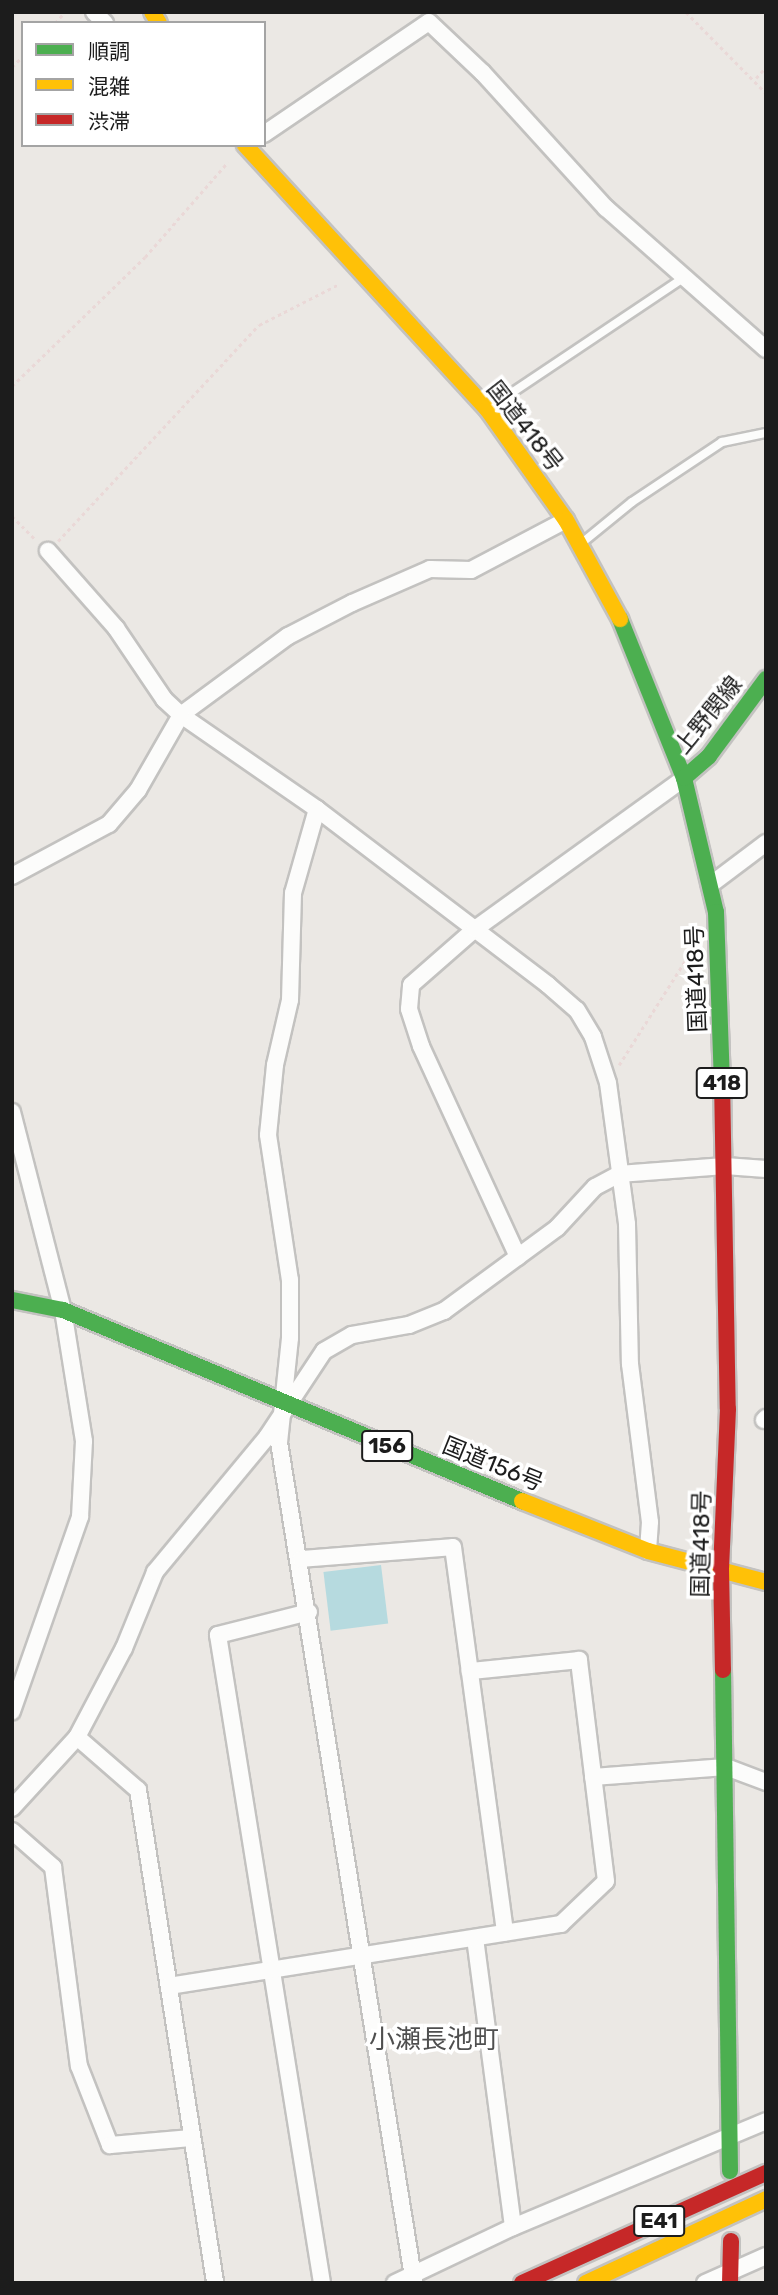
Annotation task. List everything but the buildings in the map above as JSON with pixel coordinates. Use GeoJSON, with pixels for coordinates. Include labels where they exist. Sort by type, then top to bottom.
{"type":"FeatureCollection","features":[{"type":"Feature","properties":{"kind":"main road","name":"国道418号"},"geometry":{"type":"LineString","coordinates":[[248,147],[487,409],[566,520],[627,632],[684,778],[710,885],[716,912],[725,1166],[729,1409],[721,1569],[730,2171]]}},
{"type":"Feature","properties":{"kind":"main road","name":"上野関線"},"geometry":{"type":"LineString","coordinates":[[684,778],[709,756],[766,679]]}},
{"type":"Feature","properties":{"kind":"main road","name":"国道156号"},"geometry":{"type":"LineString","coordinates":[[12,1300],[63,1310],[284,1405],[649,1550],[766,1582]]}},
{"type":"Feature","properties":{"kind":"main road","name":"E41"},"geometry":{"type":"LineString","coordinates":[[522,2283],[766,2173]]}},
{"type":"Feature","properties":{"kind":"main road","name":"E41"},"geometry":{"type":"LineString","coordinates":[[586,2283],[766,2199]]}},
{"type":"Feature","properties":{"kind":"main road"},"geometry":{"type":"LineString","coordinates":[[730,2277],[731,2241]]}},
{"type":"Feature","properties":{"kind":"street"},"geometry":{"type":"LineString","coordinates":[[266,133],[429,22],[483,73],[606,208],[766,349]]}},
{"type":"Feature","properties":{"kind":"street"},"geometry":{"type":"LineString","coordinates":[[12,876],[109,824],[138,790],[181,715],[198,698],[288,636],[352,603],[430,569],[471,570],[566,520]]}},
{"type":"Feature","properties":{"kind":"street"},"geometry":{"type":"LineString","coordinates":[[48,551],[116,628],[164,699],[181,715],[317,809],[577,1010],[593,1037],[608,1083],[627,1224],[630,1364],[650,1522],[649,1550]]}},
{"type":"Feature","properties":{"kind":"street"},"geometry":{"type":"LineString","coordinates":[[518,1258],[421,1046],[409,1009],[411,985],[421,973],[475,929],[684,778]]}},
{"type":"Feature","properties":{"kind":"street"},"geometry":{"type":"LineString","coordinates":[[317,809],[293,893],[290,1000],[275,1065],[268,1135],[290,1280],[284,1405],[279,1441],[309,1612],[415,2277]]}},
{"type":"Feature","properties":{"kind":"street"},"geometry":{"type":"LineString","coordinates":[[710,885],[766,843]]}},
{"type":"Feature","properties":{"kind":"street"},"geometry":{"type":"LineString","coordinates":[[12,1112],[63,1310],[84,1441],[80,1517],[12,1711]]}},
{"type":"Feature","properties":{"kind":"street"},"geometry":{"type":"LineString","coordinates":[[12,1808],[77,1737],[124,1648],[155,1572],[267,1437],[284,1405],[324,1351],[352,1335],[409,1325],[444,1311],[557,1228],[595,1187],[619,1174],[725,1166],[766,1169]]}},
{"type":"Feature","properties":{"kind":"street"},"geometry":{"type":"LineString","coordinates":[[300,1559],[453,1547],[505,1933]]}},
{"type":"Feature","properties":{"kind":"street"},"geometry":{"type":"LineString","coordinates":[[309,1612],[218,1635],[322,2283]]}},
{"type":"Feature","properties":{"kind":"street"},"geometry":{"type":"LineString","coordinates":[[169,1986],[561,1924],[606,1881],[579,1660],[470,1671]]}},
{"type":"Feature","properties":{"kind":"street"},"geometry":{"type":"LineString","coordinates":[[77,1737],[138,1790],[215,2283]]}},
{"type":"Feature","properties":{"kind":"street"},"geometry":{"type":"LineString","coordinates":[[593,1777],[726,1767],[766,1782]]}},
{"type":"Feature","properties":{"kind":"street"},"geometry":{"type":"LineString","coordinates":[[12,1831],[53,1867],[79,2066],[110,2145],[192,2138]]}},
{"type":"Feature","properties":{"kind":"street"},"geometry":{"type":"LineString","coordinates":[[475,1938],[513,2227]]}},
{"type":"Feature","properties":{"kind":"street"},"geometry":{"type":"LineString","coordinates":[[395,2283],[415,2277],[513,2227],[766,2121]]}},
{"type":"Feature","properties":{"kind":"street"},"geometry":{"type":"LineString","coordinates":[[705,2283],[730,2277],[766,2256]]}},
{"type":"Feature","properties":{"kind":"lane"},"geometry":{"type":"LineString","coordinates":[[487,409],[685,277]]}},
{"type":"Feature","properties":{"kind":"lane"},"geometry":{"type":"LineString","coordinates":[[581,544],[632,502],[722,442],[766,433]]}},
{"type":"Feature","properties":{"kind":"path"},"geometry":{"type":"LineString","coordinates":[[686,12],[756,78],[766,93]]}},
{"type":"Feature","properties":{"kind":"path"},"geometry":{"type":"LineString","coordinates":[[756,78],[766,67]]}},
{"type":"Feature","properties":{"kind":"path"},"geometry":{"type":"LineString","coordinates":[[12,386],[145,257],[246,147]]}},
{"type":"Feature","properties":{"kind":"path"},"geometry":{"type":"LineString","coordinates":[[12,516],[48,551],[259,325],[334,288],[357,267]]}},
{"type":"Feature","properties":{"kind":"path"},"geometry":{"type":"LineString","coordinates":[[608,1083],[695,946]]}},
{"type":"Feature","properties":{"kind":"water"},"geometry":{"type":"Polygon","coordinates":[[[381,1565],[388,1624],[331,1631],[323,1572],[381,1565]]]}},
{"type":"Feature","properties":{"kind":"traffic: fast"},"geometry":{"type":"LineString","coordinates":[[620,619],[684,778],[716,912],[722,1080]]}},
{"type":"Feature","properties":{"kind":"traffic: fast"},"geometry":{"type":"LineString","coordinates":[[684,778],[709,756],[766,679]]}},
{"type":"Feature","properties":{"kind":"traffic: fast"},"geometry":{"type":"LineString","coordinates":[[12,1300],[63,1310],[522,1501]]}},
{"type":"Feature","properties":{"kind":"traffic: fast"},"geometry":{"type":"LineString","coordinates":[[723,1670],[730,2171]]}},
{"type":"Feature","properties":{"kind":"traffic: slow"},"geometry":{"type":"LineString","coordinates":[[152,12],[158,21]]}},
{"type":"Feature","properties":{"kind":"traffic: slow"},"geometry":{"type":"LineString","coordinates":[[247,147],[487,409],[566,520],[620,619]]}},
{"type":"Feature","properties":{"kind":"traffic: slow"},"geometry":{"type":"LineString","coordinates":[[522,1501],[648,1551],[766,1582]]}},
{"type":"Feature","properties":{"kind":"traffic: slow"},"geometry":{"type":"LineString","coordinates":[[586,2283],[766,2199]]}},
{"type":"Feature","properties":{"kind":"traffic: jam"},"geometry":{"type":"LineString","coordinates":[[722,1080],[728,1409],[721,1568],[723,1670]]}},
{"type":"Feature","properties":{"kind":"traffic: jam"},"geometry":{"type":"LineString","coordinates":[[522,2283],[766,2173]]}},
{"type":"Feature","properties":{"kind":"traffic: jam"},"geometry":{"type":"LineString","coordinates":[[730,2283],[731,2241]]}},
{"type":"Feature","properties":{"kind":"district","name":"小瀬長池町"},"geometry":{"type":"Point","coordinates":[434,2040]}}]}
